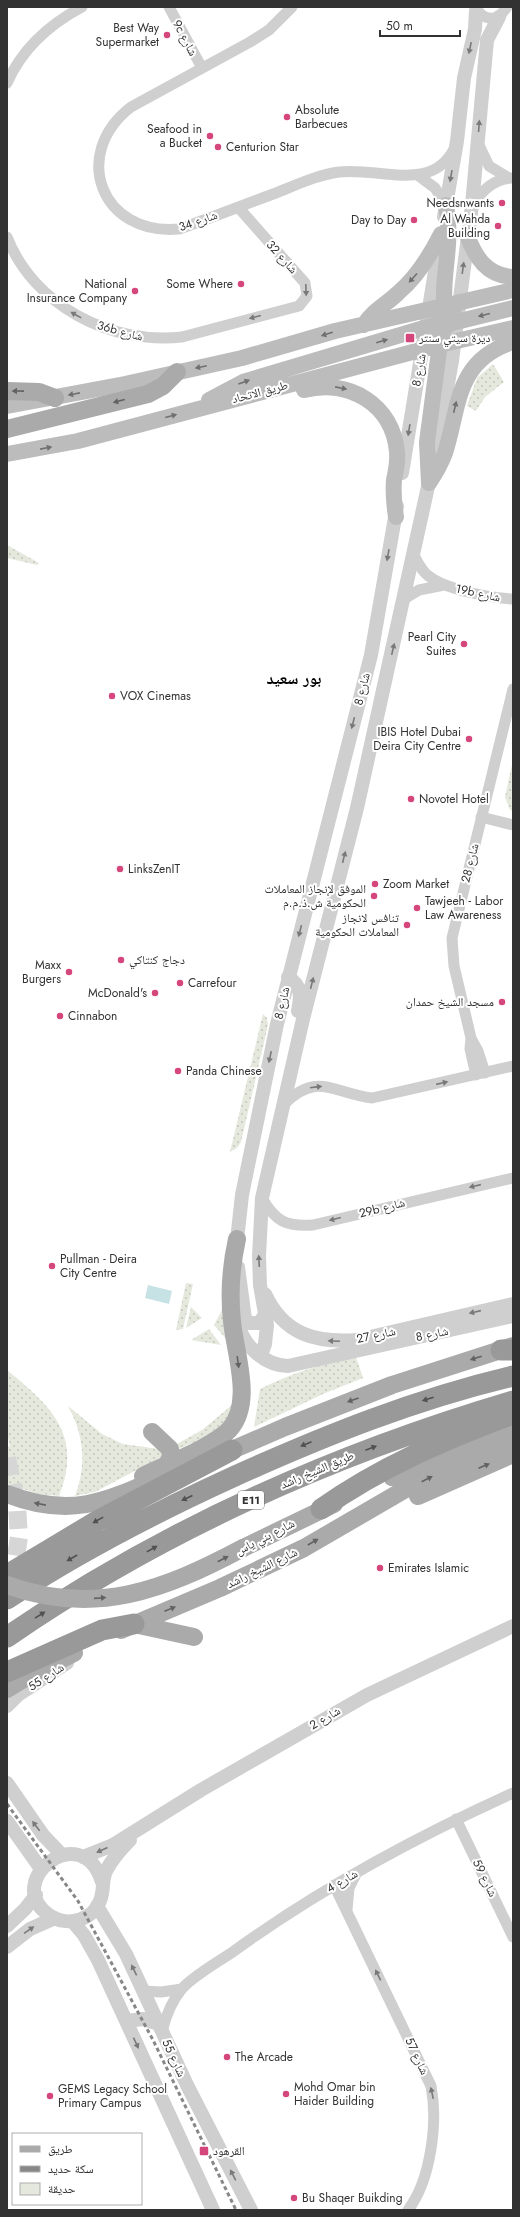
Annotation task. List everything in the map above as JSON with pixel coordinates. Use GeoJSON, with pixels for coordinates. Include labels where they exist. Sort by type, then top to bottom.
{"type":"FeatureCollection","features":[{"type":"Feature","properties":{"kind":"highway"},"geometry":{"type":"LineString","coordinates":[[465,1388],[513,1369]]}},
{"type":"Feature","properties":{"kind":"highway","name":"E11"},"geometry":{"type":"LineString","coordinates":[[7,1599],[105,1540],[183,1500],[343,1429],[407,1406],[465,1388],[513,1376]]}},
{"type":"Feature","properties":{"kind":"highway","name":"طريق الشيخ راشد"},"geometry":{"type":"LineString","coordinates":[[7,1637],[84,1588],[161,1544],[305,1474],[406,1435],[513,1401]]}},
{"type":"Feature","properties":{"kind":"highway"},"geometry":{"type":"LineString","coordinates":[[321,1509],[354,1487],[394,1465],[451,1438],[513,1414]]}},
{"type":"Feature","properties":{"kind":"highway"},"geometry":{"type":"LineString","coordinates":[[7,1575],[97,1521],[232,1450]]}},
{"type":"Feature","properties":{"kind":"highway"},"geometry":{"type":"LineString","coordinates":[[7,1672],[102,1630],[134,1624]]}},
{"type":"Feature","properties":{"kind":"main road"},"geometry":{"type":"LineString","coordinates":[[429,484],[427,442],[444,322],[450,237],[446,205]]}},
{"type":"Feature","properties":{"kind":"main road"},"geometry":{"type":"LineString","coordinates":[[364,325],[371,315],[398,294],[418,272],[441,234]]}},
{"type":"Feature","properties":{"kind":"main road"},"geometry":{"type":"LineString","coordinates":[[467,235],[481,263],[498,274],[513,277]]}},
{"type":"Feature","properties":{"kind":"main road","name":"طريق الاتحاد"},"geometry":{"type":"LineString","coordinates":[[7,454],[78,441],[422,350],[444,322],[513,290]]}},
{"type":"Feature","properties":{"kind":"main road"},"geometry":{"type":"LineString","coordinates":[[198,409],[217,394],[243,382],[444,322],[513,308]]}},
{"type":"Feature","properties":{"kind":"main road","name":"طريق الاتحاد"},"geometry":{"type":"LineString","coordinates":[[7,406],[55,398],[242,358],[364,325],[444,322],[513,328]]}},
{"type":"Feature","properties":{"kind":"main road"},"geometry":{"type":"LineString","coordinates":[[429,484],[444,454],[457,401],[469,374],[490,352],[513,342]]}},
{"type":"Feature","properties":{"kind":"main road"},"geometry":{"type":"LineString","coordinates":[[7,429],[148,394],[164,386],[177,372]]}},
{"type":"Feature","properties":{"kind":"main road"},"geometry":{"type":"LineString","coordinates":[[261,392],[285,394],[317,387],[335,387],[350,390],[370,401],[384,416],[395,440],[397,467],[393,492],[396,517]]}},
{"type":"Feature","properties":{"kind":"main road"},"geometry":{"type":"LineString","coordinates":[[7,391],[38,392],[55,398]]}},
{"type":"Feature","properties":{"kind":"main road"},"geometry":{"type":"LineString","coordinates":[[74,1506],[110,1493],[221,1437],[236,1421],[241,1409],[242,1396],[232,1321],[231,1298],[233,1254],[236,1246]]}},
{"type":"Feature","properties":{"kind":"main road"},"geometry":{"type":"LineString","coordinates":[[7,1494],[38,1504],[60,1507],[110,1500],[214,1452],[232,1450],[338,1405],[446,1367],[509,1348]]}},
{"type":"Feature","properties":{"kind":"main road","name":"شارع بني ياس"},"geometry":{"type":"LineString","coordinates":[[7,1585],[28,1593],[64,1599],[101,1598],[138,1593],[172,1582],[321,1509],[454,1449],[513,1426]]}},
{"type":"Feature","properties":{"kind":"main road"},"geometry":{"type":"LineString","coordinates":[[152,1432],[170,1449],[168,1464]]}},
{"type":"Feature","properties":{"kind":"main road","name":"شارع الشيخ راشد"},"geometry":{"type":"LineString","coordinates":[[7,1690],[30,1675],[134,1624],[220,1588],[304,1548],[409,1488],[513,1438]]}},
{"type":"Feature","properties":{"kind":"main road"},"geometry":{"type":"LineString","coordinates":[[345,1524],[397,1506],[513,1454]]}},
{"type":"Feature","properties":{"kind":"main road"},"geometry":{"type":"LineString","coordinates":[[134,1624],[194,1637]]}},
{"type":"Feature","properties":{"kind":"street"},"geometry":{"type":"LineString","coordinates":[[7,82],[21,58],[34,42],[50,28],[82,7]]}},
{"type":"Feature","properties":{"kind":"street","name":"9c شارع"},"geometry":{"type":"LineString","coordinates":[[169,7],[202,68]]}},
{"type":"Feature","properties":{"kind":"street","name":"شارع 34"},"geometry":{"type":"LineString","coordinates":[[292,7],[269,30],[131,107],[119,116],[109,128],[102,142],[99,158],[99,173],[103,188],[110,202],[120,213],[133,222],[148,228],[163,230],[178,229],[310,179],[339,172],[357,171],[419,176],[432,172],[443,164],[452,154],[457,141]]}},
{"type":"Feature","properties":{"kind":"street"},"geometry":{"type":"LineString","coordinates":[[476,8],[484,17],[494,18],[503,12]]}},
{"type":"Feature","properties":{"kind":"street"},"geometry":{"type":"LineString","coordinates":[[444,322],[441,234],[457,141],[464,78],[475,29],[476,8]]}},
{"type":"Feature","properties":{"kind":"street"},"geometry":{"type":"LineString","coordinates":[[444,322],[467,235],[472,205],[487,40],[503,12]]}},
{"type":"Feature","properties":{"kind":"street"},"geometry":{"type":"LineString","coordinates":[[478,144],[489,166],[511,178]]}},
{"type":"Feature","properties":{"kind":"street"},"geometry":{"type":"LineString","coordinates":[[419,176],[435,188],[446,205]]}},
{"type":"Feature","properties":{"kind":"street"},"geometry":{"type":"LineString","coordinates":[[472,205],[484,189],[491,184],[511,178]]}},
{"type":"Feature","properties":{"kind":"street","name":"شارع 32"},"geometry":{"type":"LineString","coordinates":[[238,207],[305,283],[307,296],[304,301],[292,308]]}},
{"type":"Feature","properties":{"kind":"street","name":"36b شارع"},"geometry":{"type":"LineString","coordinates":[[7,237],[21,264],[37,285],[53,299],[87,321],[124,335],[163,339],[182,337],[292,308]]}},
{"type":"Feature","properties":{"kind":"street","name":"شارع 8"},"geometry":{"type":"LineString","coordinates":[[422,350],[396,517],[371,654],[288,977],[246,1173],[236,1246],[236,1293],[240,1330],[249,1347],[270,1363],[288,1366],[513,1316]]}},
{"type":"Feature","properties":{"kind":"street","name":"شارع 8"},"geometry":{"type":"LineString","coordinates":[[261,1355],[267,1335],[260,1285],[259,1227],[262,1198],[279,1121],[357,808],[429,484]]}},
{"type":"Feature","properties":{"kind":"street","name":"19b شارع"},"geometry":{"type":"LineString","coordinates":[[414,555],[423,571],[444,585],[497,597],[513,599]]}},
{"type":"Feature","properties":{"kind":"street","name":"19b شارع"},"geometry":{"type":"LineString","coordinates":[[404,599],[419,590],[444,585]]}},
{"type":"Feature","properties":{"kind":"street"},"geometry":{"type":"LineString","coordinates":[[366,764],[367,725],[378,667],[375,658],[371,654]]}},
{"type":"Feature","properties":{"kind":"street","name":"شارع 28"},"geometry":{"type":"LineString","coordinates":[[481,1074],[470,1049],[471,1038],[454,966],[452,938],[513,689]]}},
{"type":"Feature","properties":{"kind":"street"},"geometry":{"type":"LineString","coordinates":[[482,814],[513,818]]}},
{"type":"Feature","properties":{"kind":"street"},"geometry":{"type":"LineString","coordinates":[[482,814],[513,825]]}},
{"type":"Feature","properties":{"kind":"street"},"geometry":{"type":"LineString","coordinates":[[279,1121],[276,1106],[278,1094],[301,996],[299,988],[288,977]]}},
{"type":"Feature","properties":{"kind":"street"},"geometry":{"type":"LineString","coordinates":[[283,1105],[292,1096],[303,1089],[316,1086],[329,1086],[362,1097],[372,1098],[513,1066]]}},
{"type":"Feature","properties":{"kind":"street","name":"29b شارع"},"geometry":{"type":"LineString","coordinates":[[262,1198],[270,1212],[282,1221],[297,1226],[312,1225],[513,1178]]}},
{"type":"Feature","properties":{"kind":"street"},"geometry":{"type":"LineString","coordinates":[[236,1246],[245,1319],[249,1323],[259,1323],[265,1316]]}},
{"type":"Feature","properties":{"kind":"street","name":"شارع 27"},"geometry":{"type":"LineString","coordinates":[[260,1285],[277,1314],[290,1326],[314,1338],[336,1341],[357,1340],[513,1304]]}},
{"type":"Feature","properties":{"kind":"street","name":"شارع 2"},"geometry":{"type":"LineString","coordinates":[[83,1857],[106,1849],[208,1786],[367,1695],[513,1626]]}},
{"type":"Feature","properties":{"kind":"street","name":"شارع 55"},"geometry":{"type":"LineString","coordinates":[[7,1706],[18,1695],[56,1671],[85,1648]]}},
{"type":"Feature","properties":{"kind":"street"},"geometry":{"type":"LineString","coordinates":[[7,1783],[43,1835],[62,1855]]}},
{"type":"Feature","properties":{"kind":"street","name":"شارع 4"},"geometry":{"type":"LineString","coordinates":[[160,2028],[170,2006],[182,1988],[245,1943],[334,1885],[456,1819],[513,1793]]}},
{"type":"Feature","properties":{"kind":"street","name":"شارع 59"},"geometry":{"type":"LineString","coordinates":[[456,1819],[513,1937]]}},
{"type":"Feature","properties":{"kind":"street"},"geometry":{"type":"LineString","coordinates":[[7,1821],[41,1869]]}},
{"type":"Feature","properties":{"kind":"street","name":"شارع 2"},"geometry":{"type":"LineString","coordinates":[[102,1882],[115,1857],[144,1826]]}},
{"type":"Feature","properties":{"kind":"street"},"geometry":{"type":"LineString","coordinates":[[73,1854],[83,1857],[96,1867],[102,1882],[103,1890],[98,1906],[87,1917],[73,1922],[65,1922],[54,1918],[43,1910],[36,1895],[36,1881],[41,1869],[54,1857],[73,1854]]}},
{"type":"Feature","properties":{"kind":"street"},"geometry":{"type":"LineString","coordinates":[[346,1911],[349,1888],[356,1874]]}},
{"type":"Feature","properties":{"kind":"street","name":"شارع 57"},"geometry":{"type":"LineString","coordinates":[[334,1885],[425,2072],[434,2101],[432,2131],[426,2174],[421,2188],[408,2210]]}},
{"type":"Feature","properties":{"kind":"street"},"geometry":{"type":"LineString","coordinates":[[7,1926],[25,1909],[36,1895]]}},
{"type":"Feature","properties":{"kind":"street","name":"شارع 55"},"geometry":{"type":"LineString","coordinates":[[98,1906],[126,1954],[187,2085],[251,2210]]}},
{"type":"Feature","properties":{"kind":"street"},"geometry":{"type":"LineString","coordinates":[[7,1947],[30,1929],[54,1918]]}},
{"type":"Feature","properties":{"kind":"street"},"geometry":{"type":"LineString","coordinates":[[73,1922],[84,1935],[98,1960],[213,2210]]}},
{"type":"Feature","properties":{"kind":"street","name":"شارع 4"},"geometry":{"type":"LineString","coordinates":[[144,1991],[161,1992],[182,1988]]}},
{"type":"Feature","properties":{"kind":"street"},"geometry":{"type":"LineString","coordinates":[[126,2022],[143,2018],[160,2028]]}},
{"type":"Feature","properties":{"kind":"green space"},"geometry":{"type":"Polygon","coordinates":[[[493,364],[504,382],[485,397],[476,411],[467,406],[477,378],[493,364]]]}},
{"type":"Feature","properties":{"kind":"green space"},"geometry":{"type":"Polygon","coordinates":[[[7,545],[39,563],[37,565],[7,558],[7,545]]]}},
{"type":"Feature","properties":{"kind":"green space"},"geometry":{"type":"Polygon","coordinates":[[[513,760],[513,811],[510,810],[505,797],[513,760]]]}},
{"type":"Feature","properties":{"kind":"green space"},"geometry":{"type":"Polygon","coordinates":[[[263,1014],[267,1018],[268,1025],[241,1142],[237,1148],[230,1152],[263,1014]]]}},
{"type":"Feature","properties":{"kind":"green space"},"geometry":{"type":"Polygon","coordinates":[[[186,1283],[193,1284],[183,1329],[176,1330],[186,1283]]]}},
{"type":"Feature","properties":{"kind":"green space"},"geometry":{"type":"Polygon","coordinates":[[[224,1306],[227,1340],[214,1325],[224,1306]]]}},
{"type":"Feature","properties":{"kind":"green space"},"geometry":{"type":"Polygon","coordinates":[[[191,1307],[202,1318],[186,1328],[191,1307]]]}},
{"type":"Feature","properties":{"kind":"green space"},"geometry":{"type":"Polygon","coordinates":[[[209,1329],[221,1345],[191,1340],[209,1329]]]}},
{"type":"Feature","properties":{"kind":"green space"},"geometry":{"type":"Polygon","coordinates":[[[356,1357],[363,1378],[323,1394],[254,1427],[260,1389],[306,1370],[331,1362],[356,1357]]]}},
{"type":"Feature","properties":{"kind":"green space"},"geometry":{"type":"Polygon","coordinates":[[[7,1370],[50,1410],[59,1424],[65,1439],[67,1456],[66,1475],[59,1496],[39,1494],[7,1484],[7,1447],[10,1446],[7,1433],[7,1370]]]}},
{"type":"Feature","properties":{"kind":"green space"},"geometry":{"type":"Polygon","coordinates":[[[232,1405],[230,1414],[225,1422],[211,1434],[176,1450],[177,1444],[202,1430],[232,1405]]]}},
{"type":"Feature","properties":{"kind":"green space"},"geometry":{"type":"Polygon","coordinates":[[[68,1406],[102,1434],[123,1444],[159,1449],[164,1453],[161,1457],[95,1492],[75,1496],[81,1473],[82,1450],[78,1428],[68,1406]]]}},
{"type":"Feature","properties":{"kind":"water"},"geometry":{"type":"Polygon","coordinates":[[[148,1285],[172,1291],[169,1304],[145,1298],[148,1285]]]}},
{"type":"Feature","properties":{"kind":"tunnel"},"geometry":{"type":"LineString","coordinates":[[7,1458],[17,1505],[19,1537],[12,1582]]}},
{"type":"Feature","properties":{"kind":"railway"},"geometry":{"type":"LineString","coordinates":[[7,1804],[78,1901],[153,2040],[236,2210]]}},
{"type":"Feature","properties":{"kind":"place","name":"Best Way Supermarket"},"geometry":{"type":"Point","coordinates":[167,35]}},
{"type":"Feature","properties":{"kind":"place","name":"Absolute Barbecues"},"geometry":{"type":"Point","coordinates":[287,117]}},
{"type":"Feature","properties":{"kind":"place","name":"Seafood in a Bucket"},"geometry":{"type":"Point","coordinates":[210,136]}},
{"type":"Feature","properties":{"kind":"place","name":"Centurion Star"},"geometry":{"type":"Point","coordinates":[218,147]}},
{"type":"Feature","properties":{"kind":"place","name":"Needsnwants"},"geometry":{"type":"Point","coordinates":[502,203]}},
{"type":"Feature","properties":{"kind":"place","name":"Day to Day"},"geometry":{"type":"Point","coordinates":[414,220]}},
{"type":"Feature","properties":{"kind":"place","name":"Al Wahda Building"},"geometry":{"type":"Point","coordinates":[498,226]}},
{"type":"Feature","properties":{"kind":"place","name":"Some Where"},"geometry":{"type":"Point","coordinates":[241,284]}},
{"type":"Feature","properties":{"kind":"place","name":"National Insurance Company"},"geometry":{"type":"Point","coordinates":[135,291]}},
{"type":"Feature","properties":{"kind":"place","name":"ديرة سيتي سنتر"},"geometry":{"type":"Point","coordinates":[410,338]}},
{"type":"Feature","properties":{"kind":"place","name":"Pearl City Suites"},"geometry":{"type":"Point","coordinates":[464,644]}},
{"type":"Feature","properties":{"kind":"place","name":"VOX Cinemas"},"geometry":{"type":"Point","coordinates":[112,696]}},
{"type":"Feature","properties":{"kind":"place","name":"IBIS Hotel Dubai Deira City Centre"},"geometry":{"type":"Point","coordinates":[469,739]}},
{"type":"Feature","properties":{"kind":"place","name":"Novotel Hotel"},"geometry":{"type":"Point","coordinates":[411,799]}},
{"type":"Feature","properties":{"kind":"place","name":"LinksZenIT"},"geometry":{"type":"Point","coordinates":[120,869]}},
{"type":"Feature","properties":{"kind":"place","name":"Zoom Market"},"geometry":{"type":"Point","coordinates":[375,884]}},
{"type":"Feature","properties":{"kind":"place","name":"الموفق لإنجاز المعاملات الحكومية ش.ذ.م.م"},"geometry":{"type":"Point","coordinates":[374,896]}},
{"type":"Feature","properties":{"kind":"place","name":"Tawjeeh - Labor Law Awareness"},"geometry":{"type":"Point","coordinates":[417,908]}},
{"type":"Feature","properties":{"kind":"place","name":"تنافس لانجاز المعاملات الحكومية"},"geometry":{"type":"Point","coordinates":[407,925]}},
{"type":"Feature","properties":{"kind":"place","name":"دجاج كنتاكي"},"geometry":{"type":"Point","coordinates":[121,960]}},
{"type":"Feature","properties":{"kind":"place","name":"Maxx Burgers"},"geometry":{"type":"Point","coordinates":[69,972]}},
{"type":"Feature","properties":{"kind":"place","name":"Carrefour"},"geometry":{"type":"Point","coordinates":[180,983]}},
{"type":"Feature","properties":{"kind":"place","name":"McDonald's"},"geometry":{"type":"Point","coordinates":[155,993]}},
{"type":"Feature","properties":{"kind":"place","name":"مسجد الشيخ حمدان"},"geometry":{"type":"Point","coordinates":[502,1002]}},
{"type":"Feature","properties":{"kind":"place","name":"Cinnabon"},"geometry":{"type":"Point","coordinates":[60,1016]}},
{"type":"Feature","properties":{"kind":"place","name":"Panda Chinese"},"geometry":{"type":"Point","coordinates":[178,1071]}},
{"type":"Feature","properties":{"kind":"place","name":"Pullman - Deira City Centre"},"geometry":{"type":"Point","coordinates":[52,1266]}},
{"type":"Feature","properties":{"kind":"place","name":"Emirates Islamic"},"geometry":{"type":"Point","coordinates":[380,1568]}},
{"type":"Feature","properties":{"kind":"place","name":"The Arcade"},"geometry":{"type":"Point","coordinates":[227,2057]}},
{"type":"Feature","properties":{"kind":"place","name":"Mohd Omar bin Haider Building"},"geometry":{"type":"Point","coordinates":[286,2094]}},
{"type":"Feature","properties":{"kind":"place","name":"GEMS Legacy School Primary Campus"},"geometry":{"type":"Point","coordinates":[50,2096]}},
{"type":"Feature","properties":{"kind":"place","name":"القرهود"},"geometry":{"type":"Point","coordinates":[204,2151]}},
{"type":"Feature","properties":{"kind":"place","name":"Bu Shaqer Buikding"},"geometry":{"type":"Point","coordinates":[294,2198]}},
{"type":"Feature","properties":{"kind":"district","name":"بور سعيد"},"geometry":{"type":"Point","coordinates":[294,678]}}]}
